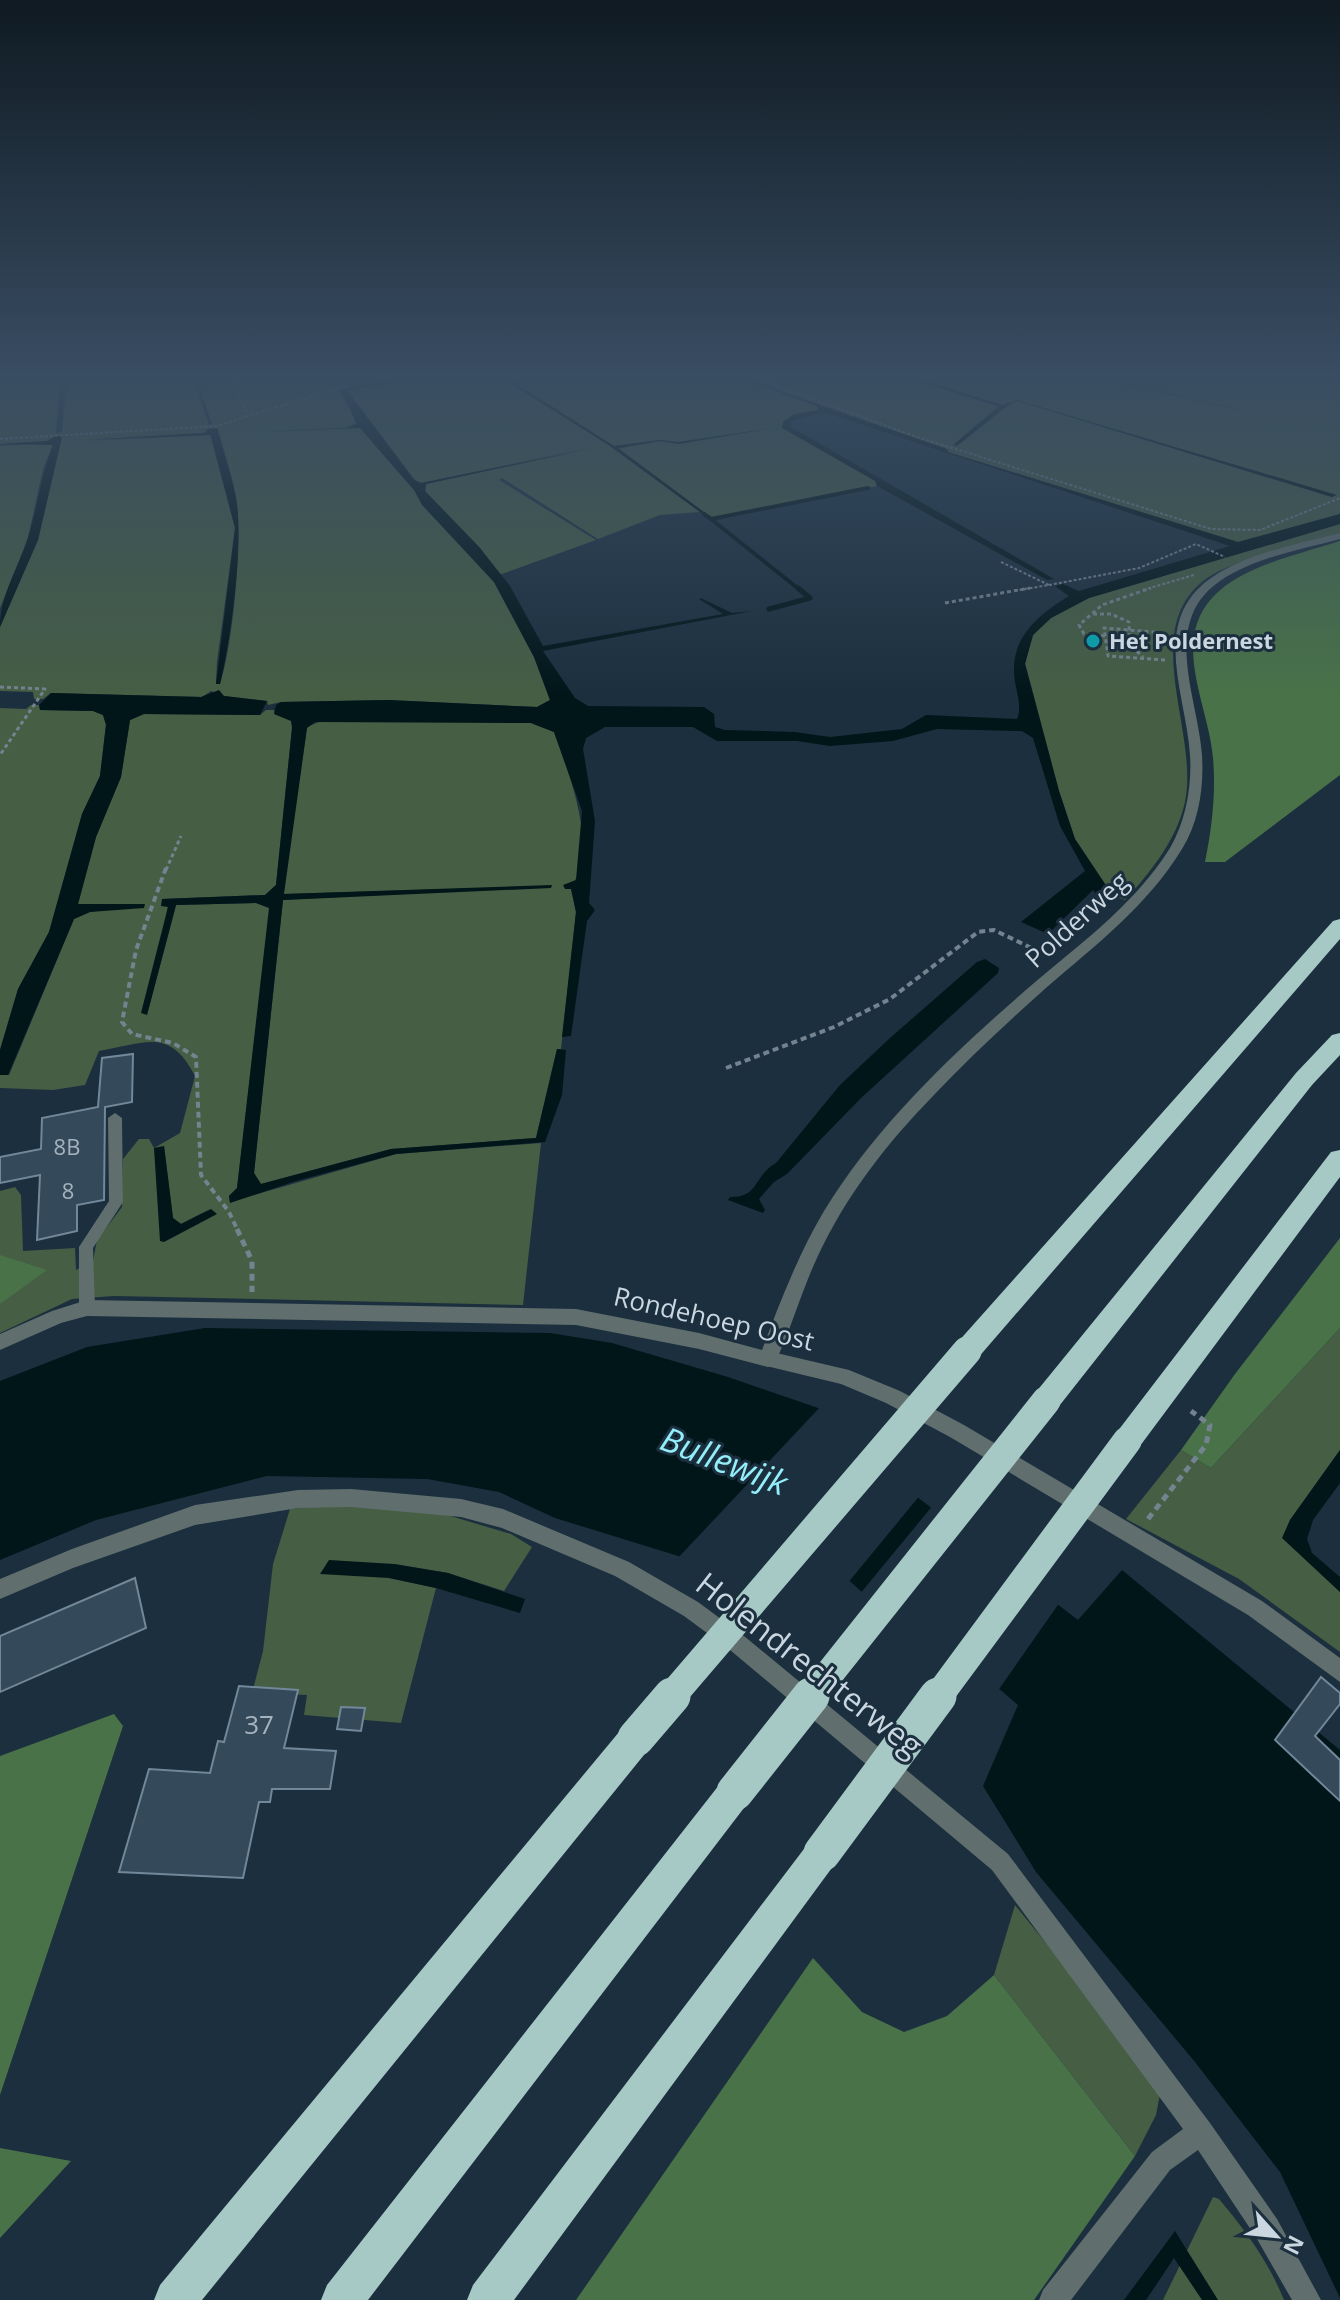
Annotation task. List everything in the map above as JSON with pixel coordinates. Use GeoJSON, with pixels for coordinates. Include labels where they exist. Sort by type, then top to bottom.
{"type":"FeatureCollection","features":[{"type":"Feature","properties":{"kind":"highway"},"geometry":{"type":"LineString","coordinates":[[175,2300],[636,1738],[967,1351],[1340,926]]}},
{"type":"Feature","properties":{"kind":"highway"},"geometry":{"type":"LineString","coordinates":[[342,2300],[735,1792],[1304,1079],[1340,1041]]}},
{"type":"Feature","properties":{"kind":"highway"},"geometry":{"type":"LineString","coordinates":[[488,2300],[1340,1159]]}},
{"type":"Feature","properties":{"kind":"street","name":"Polderweg"},"geometry":{"type":"LineString","coordinates":[[768,1359],[812,1249],[839,1200],[894,1126],[1023,1000],[1144,893],[1179,844],[1194,802],[1196,754],[1181,662],[1180,634],[1188,608],[1213,580],[1241,566],[1340,536]]}},
{"type":"Feature","properties":{"kind":"street","name":"Rondehoep Oost"},"geometry":{"type":"LineString","coordinates":[[0,1342],[58,1316],[87,1308],[576,1317],[699,1341],[843,1376],[893,1397],[957,1431],[1255,1608],[1340,1671]]}},
{"type":"Feature","properties":{"kind":"street","name":"Holendrechterweg"},"geometry":{"type":"LineString","coordinates":[[0,1589],[72,1559],[195,1515],[298,1499],[351,1498],[461,1508],[503,1519],[622,1569],[691,1609],[737,1643],[1000,1862],[1201,2132],[1267,2229],[1307,2300]]}},
{"type":"Feature","properties":{"kind":"street"},"geometry":{"type":"LineString","coordinates":[[1053,2300],[1161,2161],[1201,2132]]}},
{"type":"Feature","properties":{"kind":"lane"},"geometry":{"type":"LineString","coordinates":[[87,1308],[86,1247],[116,1202],[115,1118]]}},
{"type":"Feature","properties":{"kind":"path"},"geometry":{"type":"LineString","coordinates":[[1055,480],[1211,529],[1260,530],[1340,498]]}},
{"type":"Feature","properties":{"kind":"path"},"geometry":{"type":"LineString","coordinates":[[945,603],[1139,568],[1196,544],[1226,558]]}},
{"type":"Feature","properties":{"kind":"path"},"geometry":{"type":"LineString","coordinates":[[1001,562],[1049,585]]}},
{"type":"Feature","properties":{"kind":"path"},"geometry":{"type":"LineString","coordinates":[[1105,636],[1081,632],[1079,625],[1088,615],[1112,601],[1194,575]]}},
{"type":"Feature","properties":{"kind":"path"},"geometry":{"type":"LineString","coordinates":[[1088,615],[1098,613],[1129,622],[1130,645],[1144,659]]}},
{"type":"Feature","properties":{"kind":"path"},"geometry":{"type":"LineString","coordinates":[[1180,634],[1104,628],[1108,656],[1181,662]]}},
{"type":"Feature","properties":{"kind":"path"},"geometry":{"type":"LineString","coordinates":[[0,687],[45,689],[0,755]]}},
{"type":"Feature","properties":{"kind":"path"},"geometry":{"type":"LineString","coordinates":[[181,836],[153,894],[126,990],[122,1022],[132,1034],[173,1043],[196,1057],[201,1175],[229,1212],[252,1261],[252,1310]]}},
{"type":"Feature","properties":{"kind":"path"},"geometry":{"type":"LineString","coordinates":[[726,1068],[834,1027],[890,999],[978,932],[994,930],[1066,964]]}},
{"type":"Feature","properties":{"kind":"path"},"geometry":{"type":"LineString","coordinates":[[1146,1522],[1206,1445],[1210,1425],[1191,1411]]}},
{"type":"Feature","properties":{"kind":"green space"},"geometry":{"type":"Polygon","coordinates":[[[0,480],[41,480],[28,538],[0,608],[0,480]]]}},
{"type":"Feature","properties":{"kind":"green space"},"geometry":{"type":"Polygon","coordinates":[[[52,480],[222,480],[235,528],[217,662],[216,683],[220,684],[232,620],[237,568],[238,521],[232,480],[406,480],[423,505],[494,582],[534,657],[550,700],[537,707],[388,700],[281,702],[268,705],[267,701],[224,696],[211,691],[202,697],[51,693],[43,699],[34,699],[33,692],[0,691],[0,627],[38,540],[52,480]]]}},
{"type":"Feature","properties":{"kind":"green space"},"geometry":{"type":"Polygon","coordinates":[[[442,480],[500,480],[596,540],[499,575],[480,548],[425,491],[426,484],[442,480]]]}},
{"type":"Feature","properties":{"kind":"green space"},"geometry":{"type":"Polygon","coordinates":[[[506,480],[657,480],[700,512],[660,515],[598,539],[506,480]]]}},
{"type":"Feature","properties":{"kind":"green space"},"geometry":{"type":"Polygon","coordinates":[[[660,480],[876,481],[877,486],[712,518],[660,480]]]}},
{"type":"Feature","properties":{"kind":"green space"},"geometry":{"type":"Polygon","coordinates":[[[1039,480],[1277,480],[1332,497],[1335,495],[1286,480],[1340,480],[1340,514],[1238,542],[1039,480]]]}},
{"type":"Feature","properties":{"kind":"green space"},"geometry":{"type":"Polygon","coordinates":[[[1340,524],[1340,533],[1248,559],[1215,573],[1203,581],[1185,602],[1176,626],[1173,653],[1187,769],[1183,811],[1171,839],[1145,878],[1125,900],[1113,896],[1075,839],[1059,791],[1025,663],[1033,635],[1051,618],[1089,598],[1340,524]]]}},
{"type":"Feature","properties":{"kind":"green space"},"geometry":{"type":"Polygon","coordinates":[[[1340,541],[1340,775],[1225,862],[1205,862],[1213,810],[1214,771],[1193,655],[1194,635],[1200,616],[1212,598],[1239,577],[1272,562],[1340,541]]]}},
{"type":"Feature","properties":{"kind":"green space"},"geometry":{"type":"Polygon","coordinates":[[[39,705],[40,710],[93,711],[103,715],[106,724],[100,776],[82,814],[49,932],[18,989],[0,1050],[0,708],[26,709],[39,705]]]}},
{"type":"Feature","properties":{"kind":"green space"},"geometry":{"type":"Polygon","coordinates":[[[266,710],[274,710],[275,714],[292,721],[276,885],[265,895],[162,899],[168,906],[147,1015],[176,905],[256,903],[270,908],[237,1188],[229,1196],[230,1202],[396,1154],[541,1143],[523,1305],[114,1296],[72,1299],[0,1333],[0,1191],[15,1187],[21,1195],[23,1251],[75,1248],[76,1270],[93,1261],[97,1240],[122,1207],[123,1159],[139,1139],[149,1139],[154,1148],[180,1133],[195,1076],[176,1050],[166,1044],[143,1042],[99,1051],[85,1085],[53,1090],[0,1088],[0,1075],[9,1075],[74,919],[90,912],[144,904],[78,904],[96,837],[121,777],[130,720],[144,714],[260,715],[266,710]],[[164,1146],[160,1241],[210,1209],[181,1224],[173,1218],[164,1146]]]}},
{"type":"Feature","properties":{"kind":"green space"},"geometry":{"type":"Polygon","coordinates":[[[326,719],[531,723],[554,732],[579,810],[582,831],[579,870],[571,888],[576,912],[561,1049],[557,1049],[536,1138],[391,1149],[261,1184],[254,1173],[283,900],[552,886],[283,894],[307,727],[326,719]]]}},
{"type":"Feature","properties":{"kind":"green space"},"geometry":{"type":"Polygon","coordinates":[[[1340,1238],[1340,1328],[1211,1468],[1181,1450],[1235,1374],[1340,1238]]]}},
{"type":"Feature","properties":{"kind":"green space"},"geometry":{"type":"Polygon","coordinates":[[[0,1255],[47,1270],[0,1304],[0,1255]]]}},
{"type":"Feature","properties":{"kind":"green space"},"geometry":{"type":"Polygon","coordinates":[[[1340,1328],[1340,1450],[1290,1520],[1283,1538],[1340,1592],[1340,1652],[1239,1579],[1126,1519],[1181,1450],[1211,1468],[1340,1328]]]}},
{"type":"Feature","properties":{"kind":"green space"},"geometry":{"type":"Polygon","coordinates":[[[323,1505],[427,1509],[511,1534],[532,1547],[504,1591],[448,1573],[394,1564],[389,1578],[436,1588],[401,1723],[304,1715],[307,1695],[252,1693],[263,1651],[273,1564],[290,1509],[323,1505]]]}},
{"type":"Feature","properties":{"kind":"green space"},"geometry":{"type":"Polygon","coordinates":[[[114,1714],[123,1726],[0,2095],[0,1756],[114,1714]]]}},
{"type":"Feature","properties":{"kind":"green space"},"geometry":{"type":"Polygon","coordinates":[[[1015,1905],[1148,2068],[1160,2094],[1156,2115],[1135,2156],[994,1975],[1015,1905]]]}},
{"type":"Feature","properties":{"kind":"green space"},"geometry":{"type":"Polygon","coordinates":[[[813,1958],[862,2012],[904,2032],[947,2016],[994,1975],[1135,2156],[1034,2300],[576,2300],[813,1958]]]}},
{"type":"Feature","properties":{"kind":"green space"},"geometry":{"type":"Polygon","coordinates":[[[0,2148],[71,2161],[0,2238],[0,2148]]]}},
{"type":"Feature","properties":{"kind":"green space"},"geometry":{"type":"Polygon","coordinates":[[[1213,2197],[1219,2199],[1256,2247],[1284,2300],[1163,2300],[1213,2197]]]}},
{"type":"Feature","properties":{"kind":"water"},"geometry":{"type":"Polygon","coordinates":[[[42,480],[52,480],[38,540],[0,627],[6,592],[28,537],[42,480]]]}},
{"type":"Feature","properties":{"kind":"water"},"geometry":{"type":"Polygon","coordinates":[[[223,480],[232,481],[238,540],[232,617],[220,684],[216,684],[235,528],[223,480]]]}},
{"type":"Feature","properties":{"kind":"water"},"geometry":{"type":"Polygon","coordinates":[[[406,480],[421,483],[443,480],[426,484],[425,491],[480,548],[510,586],[543,646],[723,614],[701,598],[732,613],[752,611],[543,651],[575,698],[588,706],[704,707],[714,714],[715,727],[725,730],[795,732],[830,737],[902,729],[926,715],[1017,719],[1016,654],[1020,642],[1036,621],[1069,596],[1055,586],[1063,584],[1079,591],[1230,546],[1031,480],[1039,480],[1238,542],[1340,514],[1340,524],[1089,598],[1051,618],[1033,635],[1025,664],[1059,791],[1075,839],[1113,896],[1106,906],[1093,890],[1048,934],[1021,922],[1085,871],[1060,826],[1033,738],[1022,731],[937,729],[893,741],[830,746],[797,741],[717,741],[693,727],[605,727],[586,738],[583,749],[595,821],[589,903],[595,910],[587,921],[571,1036],[562,1037],[576,912],[571,889],[565,889],[563,885],[576,880],[582,811],[554,732],[531,723],[315,722],[307,728],[284,894],[552,885],[551,888],[283,900],[254,1173],[261,1184],[391,1149],[536,1138],[557,1049],[566,1050],[562,1095],[545,1142],[396,1154],[296,1181],[230,1203],[229,1196],[237,1188],[269,908],[256,903],[176,905],[147,1015],[141,1013],[168,907],[161,906],[162,899],[265,895],[276,885],[292,728],[291,721],[274,714],[276,705],[281,702],[388,700],[537,707],[550,700],[534,657],[494,582],[422,505],[406,480]]]}},
{"type":"Feature","properties":{"kind":"water"},"geometry":{"type":"Polygon","coordinates":[[[657,480],[661,480],[712,518],[657,480]]]}},
{"type":"Feature","properties":{"kind":"water"},"geometry":{"type":"Polygon","coordinates":[[[883,480],[1054,579],[1047,580],[877,486],[875,481],[883,480]]]}},
{"type":"Feature","properties":{"kind":"water"},"geometry":{"type":"Polygon","coordinates":[[[1277,480],[1288,480],[1337,495],[1332,497],[1277,480]]]}},
{"type":"Feature","properties":{"kind":"water"},"geometry":{"type":"Polygon","coordinates":[[[219,690],[224,696],[267,701],[260,715],[144,714],[130,720],[121,777],[96,837],[78,904],[145,904],[144,908],[90,912],[74,919],[8,1075],[0,1075],[0,1050],[18,989],[49,932],[82,814],[100,776],[106,725],[103,715],[93,711],[40,710],[39,705],[51,693],[201,697],[219,690]]]}},
{"type":"Feature","properties":{"kind":"water"},"geometry":{"type":"Polygon","coordinates":[[[985,959],[999,968],[998,973],[861,1098],[787,1174],[774,1182],[759,1199],[765,1210],[763,1213],[728,1200],[751,1190],[840,1085],[977,962],[985,959]]]}},
{"type":"Feature","properties":{"kind":"water"},"geometry":{"type":"Polygon","coordinates":[[[164,1146],[173,1218],[181,1224],[211,1209],[217,1214],[164,1242],[160,1241],[154,1148],[164,1146]]]}},
{"type":"Feature","properties":{"kind":"water","name":"Bullewijk"},"geometry":{"type":"Polygon","coordinates":[[[205,1328],[550,1333],[612,1343],[728,1377],[856,1421],[844,1441],[1078,1620],[1122,1570],[1340,1750],[1340,2298],[1280,2172],[1195,2062],[1036,1872],[983,1786],[1018,1705],[953,1649],[937,1660],[779,1517],[727,1571],[555,1518],[499,1492],[427,1479],[267,1476],[96,1520],[0,1560],[0,1381],[87,1347],[205,1328]]]}},
{"type":"Feature","properties":{"kind":"water"},"geometry":{"type":"Polygon","coordinates":[[[1340,1450],[1340,1483],[1313,1520],[1307,1539],[1312,1553],[1340,1577],[1340,1592],[1282,1538],[1290,1520],[1340,1450]]]}},
{"type":"Feature","properties":{"kind":"water"},"geometry":{"type":"Polygon","coordinates":[[[329,1560],[394,1564],[448,1573],[525,1599],[520,1613],[436,1588],[389,1578],[320,1574],[329,1560]]]}},
{"type":"Feature","properties":{"kind":"water"},"geometry":{"type":"Polygon","coordinates":[[[1175,2231],[1218,2300],[1202,2300],[1174,2258],[1146,2300],[1124,2300],[1175,2231]]]}},
{"type":"Feature","properties":{"kind":"pier"},"geometry":{"type":"Polygon","coordinates":[[[822,1405],[859,1418],[860,1423],[849,1440],[921,1494],[847,1584],[779,1523],[728,1574],[676,1560],[822,1405]]]}},
{"type":"Feature","properties":{"kind":"pier"},"geometry":{"type":"Polygon","coordinates":[[[934,1504],[1060,1602],[997,1692],[952,1654],[935,1663],[859,1595],[934,1504]]]}},
{"type":"Feature","properties":{"kind":"building"},"geometry":{"type":"Polygon","coordinates":[[[133,1054],[132,1102],[105,1107],[104,1200],[77,1205],[77,1231],[37,1240],[40,1175],[0,1183],[0,1157],[41,1149],[42,1118],[98,1107],[102,1058],[133,1054]]]}},
{"type":"Feature","properties":{"kind":"building"},"geometry":{"type":"Polygon","coordinates":[[[135,1578],[146,1628],[0,1692],[0,1636],[135,1578]]]}},
{"type":"Feature","properties":{"kind":"building"},"geometry":{"type":"Polygon","coordinates":[[[1321,1677],[1340,1693],[1340,1704],[1315,1736],[1340,1760],[1340,1801],[1275,1740],[1321,1677]]]}},
{"type":"Feature","properties":{"kind":"building"},"geometry":{"type":"Polygon","coordinates":[[[239,1686],[298,1690],[284,1748],[336,1751],[330,1789],[272,1789],[270,1802],[259,1802],[243,1878],[119,1872],[149,1769],[210,1773],[218,1741],[224,1742],[239,1686]]]}},
{"type":"Feature","properties":{"kind":"building"},"geometry":{"type":"Polygon","coordinates":[[[341,1707],[365,1708],[361,1731],[337,1729],[341,1707]]]}},
{"type":"Feature","properties":{"kind":"waterway"},"geometry":{"type":"LineString","coordinates":[[711,519],[868,488]]}},
{"type":"Feature","properties":{"kind":"waterway"},"geometry":{"type":"LineString","coordinates":[[704,514],[711,519]]}},
{"type":"Feature","properties":{"kind":"waterway"},"geometry":{"type":"LineString","coordinates":[[711,519],[800,590]]}},
{"type":"Feature","properties":{"kind":"waterway"},"geometry":{"type":"LineString","coordinates":[[769,609],[810,598],[798,588]]}},
{"type":"Feature","properties":{"kind":"place","name":"Het Poldernest"},"geometry":{"type":"Point","coordinates":[1093,641]}}]}
